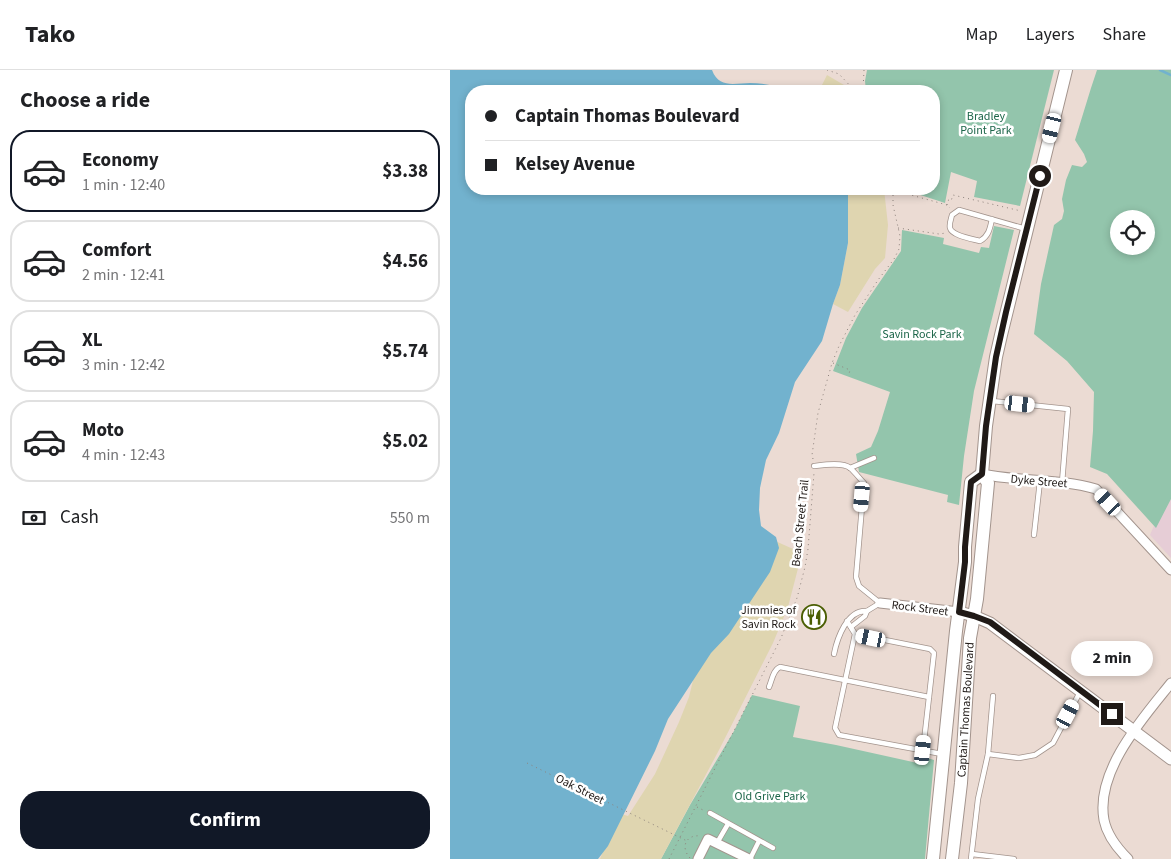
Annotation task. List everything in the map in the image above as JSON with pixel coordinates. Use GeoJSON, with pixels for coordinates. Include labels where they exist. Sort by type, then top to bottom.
{"type":"FeatureCollection","features":[{"type":"Feature","properties":{"kind":"main road","name":"Captain Thomas Boulevard"},"geometry":{"type":"LineString","coordinates":[[952,859],[960,783],[970,638],[988,483],[982,474],[990,400],[1001,335],[1066,70]]}},
{"type":"Feature","properties":{"kind":"main road","name":"Captain Thomas Boulevard"},"geometry":{"type":"LineString","coordinates":[[933,859],[965,562],[971,482],[982,474]]}},
{"type":"Feature","properties":{"kind":"street","name":"Dyke Street"},"geometry":{"type":"LineString","coordinates":[[982,474],[996,477],[1080,484],[1096,489],[1170,566]]}},
{"type":"Feature","properties":{"kind":"street","name":"Rock Street"},"geometry":{"type":"LineString","coordinates":[[880,603],[959,612]]}},
{"type":"Feature","properties":{"kind":"street"},"geometry":{"type":"LineString","coordinates":[[959,612],[990,622],[1171,759]]}},
{"type":"Feature","properties":{"kind":"street"},"geometry":{"type":"LineString","coordinates":[[1128,859],[1116,845],[1104,821],[1103,808],[1109,778],[1116,761],[1134,730],[1171,683]]}},
{"type":"Feature","properties":{"kind":"street"},"geometry":{"type":"LineString","coordinates":[[698,859],[708,839],[749,859]]}},
{"type":"Feature","properties":{"kind":"lane"},"geometry":{"type":"LineString","coordinates":[[992,219],[988,235],[980,241],[955,234],[951,231],[950,227],[952,215],[959,210],[992,219],[1027,229]]}},
{"type":"Feature","properties":{"kind":"lane"},"geometry":{"type":"LineString","coordinates":[[990,400],[1068,409],[1062,483]]}},
{"type":"Feature","properties":{"kind":"lane"},"geometry":{"type":"LineString","coordinates":[[850,468],[874,458]]}},
{"type":"Feature","properties":{"kind":"lane"},"geometry":{"type":"LineString","coordinates":[[814,466],[846,466],[864,483],[856,577],[859,586],[880,603],[867,611],[865,616],[851,627]]}},
{"type":"Feature","properties":{"kind":"lane"},"geometry":{"type":"LineString","coordinates":[[1034,535],[1040,481]]}},
{"type":"Feature","properties":{"kind":"lane"},"geometry":{"type":"LineString","coordinates":[[834,654],[840,633],[847,621],[862,610],[867,611]]}},
{"type":"Feature","properties":{"kind":"lane"},"geometry":{"type":"LineString","coordinates":[[847,621],[855,634],[835,728],[836,732],[839,735],[943,754]]}},
{"type":"Feature","properties":{"kind":"lane"},"geometry":{"type":"LineString","coordinates":[[855,634],[933,650],[923,750]]}},
{"type":"Feature","properties":{"kind":"lane"},"geometry":{"type":"LineString","coordinates":[[769,687],[777,668],[780,667],[929,697]]}},
{"type":"Feature","properties":{"kind":"lane"},"geometry":{"type":"LineString","coordinates":[[988,754],[1019,758],[1035,755],[1053,743],[1081,690]]}},
{"type":"Feature","properties":{"kind":"lane"},"geometry":{"type":"LineString","coordinates":[[992,696],[988,754],[978,799],[971,857],[1014,859]]}},
{"type":"Feature","properties":{"kind":"lane"},"geometry":{"type":"LineString","coordinates":[[710,813],[773,848]]}},
{"type":"Feature","properties":{"kind":"lane"},"geometry":{"type":"LineString","coordinates":[[717,844],[728,824]]}},
{"type":"Feature","properties":{"kind":"lane"},"geometry":{"type":"LineString","coordinates":[[749,859],[759,841]]}},
{"type":"Feature","properties":{"kind":"path"},"geometry":{"type":"LineString","coordinates":[[827,70],[839,74],[849,85]]}},
{"type":"Feature","properties":{"kind":"path"},"geometry":{"type":"LineString","coordinates":[[838,70],[839,74]]}},
{"type":"Feature","properties":{"kind":"path"},"geometry":{"type":"LineString","coordinates":[[863,85],[864,70]]}},
{"type":"Feature","properties":{"kind":"path","name":"Beach Street Trail"},"geometry":{"type":"LineString","coordinates":[[670,859],[781,638],[797,598],[808,549],[814,466],[812,455],[817,418],[832,363],[847,328],[878,280],[894,260],[899,249],[900,236],[893,205],[893,195]]}},
{"type":"Feature","properties":{"kind":"path"},"geometry":{"type":"LineString","coordinates":[[913,195],[947,205],[955,212]]}},
{"type":"Feature","properties":{"kind":"path"},"geometry":{"type":"LineString","coordinates":[[947,205],[948,200],[952,201],[953,195],[1022,212]]}},
{"type":"Feature","properties":{"kind":"path"},"geometry":{"type":"LineString","coordinates":[[898,228],[939,234],[951,231]]}},
{"type":"Feature","properties":{"kind":"path"},"geometry":{"type":"LineString","coordinates":[[832,363],[850,370],[849,374]]}},
{"type":"Feature","properties":{"kind":"path","name":"Oak Street"},"geometry":{"type":"LineString","coordinates":[[527,763],[687,842]]}},
{"type":"Feature","properties":{"kind":"path"},"geometry":{"type":"LineString","coordinates":[[696,807],[710,813]]}},
{"type":"Feature","properties":{"kind":"path"},"geometry":{"type":"LineString","coordinates":[[691,859],[685,851],[687,842],[694,835],[704,837]]}},
{"type":"Feature","properties":{"kind":"shaded area"},"geometry":{"type":"Polygon","coordinates":[[[1171,491],[1171,558],[1150,535],[1171,491]]]}},
{"type":"Feature","properties":{"kind":"green space","name":"Bradley Point Park"},"geometry":{"type":"Polygon","coordinates":[[[867,70],[1054,70],[1020,206],[974,197],[977,181],[951,172],[945,203],[920,195],[940,195],[940,85],[865,85],[867,70]]]}},
{"type":"Feature","properties":{"kind":"green space"},"geometry":{"type":"Polygon","coordinates":[[[1097,70],[1171,70],[1171,499],[1156,528],[1107,474],[1090,467],[1094,392],[1067,361],[1034,334],[1041,284],[1054,225],[1062,219],[1064,211],[1062,199],[1066,180],[1072,165],[1082,167],[1087,162],[1075,140],[1097,70]]]}},
{"type":"Feature","properties":{"kind":"green space","name":"Savin Rock Park"},"geometry":{"type":"Polygon","coordinates":[[[994,226],[1014,230],[974,391],[959,505],[947,502],[948,495],[859,472],[856,454],[871,447],[890,392],[833,371],[846,338],[862,308],[901,251],[902,230],[944,238],[943,244],[979,253],[981,247],[989,248],[994,226]]]}},
{"type":"Feature","properties":{"kind":"green space","name":"Old Grive Park"},"geometry":{"type":"Polygon","coordinates":[[[752,695],[800,706],[793,737],[922,764],[924,757],[934,760],[925,859],[661,859],[690,805],[734,731],[752,695]]]}},
{"type":"Feature","properties":{"kind":"sand"},"geometry":{"type":"Polygon","coordinates":[[[827,75],[844,85],[822,85],[827,75]]]}},
{"type":"Feature","properties":{"kind":"sand"},"geometry":{"type":"Polygon","coordinates":[[[848,195],[885,195],[888,225],[885,258],[875,269],[848,312],[833,304],[840,285],[848,243],[848,195]]]}},
{"type":"Feature","properties":{"kind":"sand"},"geometry":{"type":"Polygon","coordinates":[[[773,540],[802,553],[788,607],[773,643],[661,859],[600,859],[618,813],[628,816],[655,774],[689,697],[696,668],[773,540]]]}},
{"type":"Feature","properties":{"kind":"water"},"geometry":{"type":"Polygon","coordinates":[[[450,70],[712,70],[719,80],[728,84],[756,83],[770,85],[465,85],[465,195],[848,195],[848,243],[840,285],[822,341],[795,382],[779,433],[766,460],[760,488],[759,510],[761,526],[776,537],[779,548],[770,572],[729,634],[711,653],[668,719],[655,751],[608,846],[598,859],[450,859],[450,70]]]}},
{"type":"Feature","properties":{"kind":"waterway"},"geometry":{"type":"LineString","coordinates":[[1160,70],[1171,75]]}},
{"type":"Feature","properties":{"kind":"place","name":"Jimmies of Savin Rock"},"geometry":{"type":"Point","coordinates":[814,617]}},
{"type":"Feature","properties":{"kind":"route"},"geometry":{"type":"LineString","coordinates":[[1040,176],[996,357],[986,426],[982,474],[971,482],[959,612],[990,622],[1112,714]]}}]}
